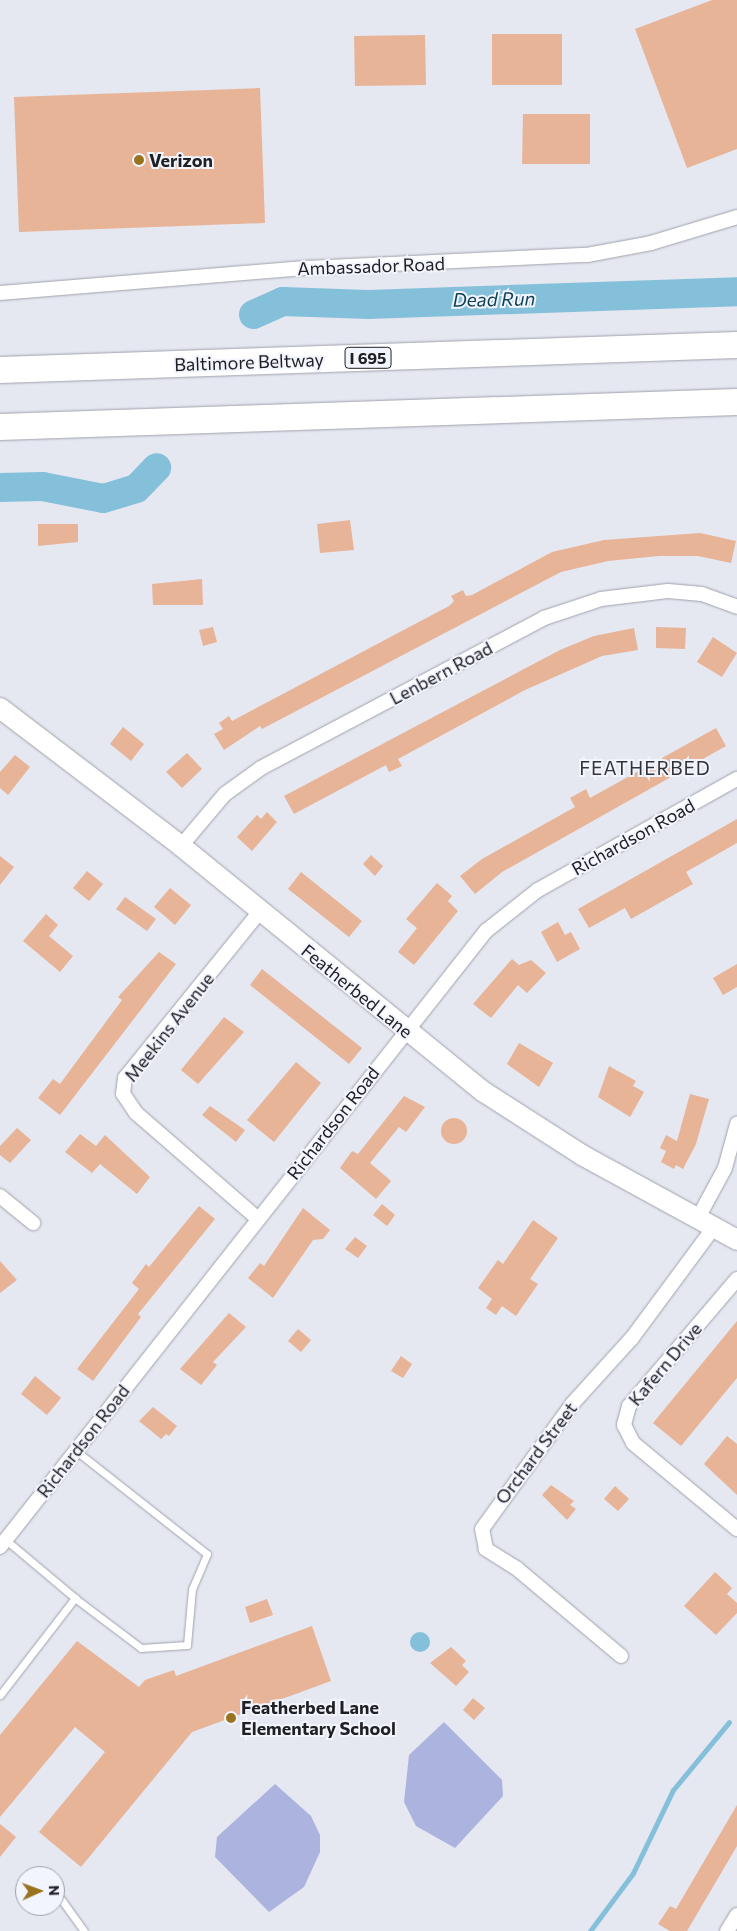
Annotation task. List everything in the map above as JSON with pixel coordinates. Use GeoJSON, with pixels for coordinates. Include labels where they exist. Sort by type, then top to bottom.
{"type":"FeatureCollection","features":[{"type":"Feature","properties":{"kind":"highway","name":"Baltimore Beltway"},"geometry":{"type":"LineString","coordinates":[[0,370],[737,345]]}},
{"type":"Feature","properties":{"kind":"highway"},"geometry":{"type":"LineString","coordinates":[[0,427],[737,402]]}},
{"type":"Feature","properties":{"kind":"street","name":"Ambassador Road"},"geometry":{"type":"LineString","coordinates":[[0,294],[307,268],[586,255],[651,243],[737,217]]}},
{"type":"Feature","properties":{"kind":"street","name":"Lenbern Road"},"geometry":{"type":"LineString","coordinates":[[181,846],[225,794],[261,768],[544,618],[601,599],[668,591],[702,594],[737,607]]}},
{"type":"Feature","properties":{"kind":"street","name":"Featherbed Lane"},"geometry":{"type":"LineString","coordinates":[[0,708],[181,846],[406,1030],[521,1118],[737,1240]]}},
{"type":"Feature","properties":{"kind":"street","name":"Richardson Road"},"geometry":{"type":"LineString","coordinates":[[3,1543],[486,931],[517,904],[737,779]]}},
{"type":"Feature","properties":{"kind":"street","name":"Meekins Avenue"},"geometry":{"type":"LineString","coordinates":[[258,1219],[136,1113],[123,1089],[125,1078],[260,911]]}},
{"type":"Feature","properties":{"kind":"street","name":"Orchard Street"},"geometry":{"type":"LineString","coordinates":[[621,1656],[516,1568],[486,1549],[482,1529],[573,1403],[632,1338],[706,1223],[725,1168],[737,1124]]}},
{"type":"Feature","properties":{"kind":"street"},"geometry":{"type":"LineString","coordinates":[[0,1196],[33,1223]]}},
{"type":"Feature","properties":{"kind":"street","name":"Kafern Drive"},"geometry":{"type":"LineString","coordinates":[[736,1283],[628,1406],[624,1425],[633,1443],[737,1529]]}},
{"type":"Feature","properties":{"kind":"street"},"geometry":{"type":"LineString","coordinates":[[727,1931],[737,1915]]}},
{"type":"Feature","properties":{"kind":"lane"},"geometry":{"type":"LineString","coordinates":[[3,1543],[141,1648],[187,1645],[192,1589],[207,1554],[75,1450]]}},
{"type":"Feature","properties":{"kind":"lane"},"geometry":{"type":"LineString","coordinates":[[0,1695],[75,1598]]}},
{"type":"Feature","properties":{"kind":"lane"},"geometry":{"type":"LineString","coordinates":[[65,1905],[84,1931]]}},
{"type":"Feature","properties":{"kind":"shaded area"},"geometry":{"type":"Polygon","coordinates":[[[420,1632],[427,1635],[430,1642],[427,1649],[420,1652],[413,1649],[410,1642],[413,1635],[420,1632]]]}},
{"type":"Feature","properties":{"kind":"shaded area"},"geometry":{"type":"Polygon","coordinates":[[[444,1722],[502,1780],[503,1796],[455,1848],[416,1826],[404,1802],[409,1755],[444,1722]]]}},
{"type":"Feature","properties":{"kind":"shaded area"},"geometry":{"type":"Polygon","coordinates":[[[275,1784],[311,1816],[320,1835],[320,1852],[304,1887],[269,1912],[215,1857],[217,1837],[275,1784]]]}},
{"type":"Feature","properties":{"kind":"building"},"geometry":{"type":"Polygon","coordinates":[[[712,0],[737,0],[737,149],[687,168],[635,29],[712,0]]]}},
{"type":"Feature","properties":{"kind":"building"},"geometry":{"type":"Polygon","coordinates":[[[492,34],[562,34],[562,85],[492,85],[492,34]]]}},
{"type":"Feature","properties":{"kind":"building"},"geometry":{"type":"Polygon","coordinates":[[[425,35],[426,85],[355,86],[354,36],[425,35]]]}},
{"type":"Feature","properties":{"kind":"building","name":"Verizon"},"geometry":{"type":"Polygon","coordinates":[[[260,88],[265,223],[19,232],[14,97],[260,88]]]}},
{"type":"Feature","properties":{"kind":"building"},"geometry":{"type":"Polygon","coordinates":[[[523,114],[590,114],[590,164],[522,164],[523,114]]]}},
{"type":"Feature","properties":{"kind":"building"},"geometry":{"type":"Polygon","coordinates":[[[350,520],[354,550],[320,553],[317,524],[350,520]]]}},
{"type":"Feature","properties":{"kind":"building"},"geometry":{"type":"Polygon","coordinates":[[[38,524],[78,524],[78,542],[38,546],[38,524]]]}},
{"type":"Feature","properties":{"kind":"building"},"geometry":{"type":"Polygon","coordinates":[[[700,533],[736,541],[731,563],[698,556],[659,556],[608,561],[561,572],[262,729],[260,726],[224,750],[214,734],[223,729],[219,723],[229,716],[232,721],[449,606],[454,601],[451,596],[463,590],[466,596],[472,595],[552,552],[604,540],[700,533]]]}},
{"type":"Feature","properties":{"kind":"building"},"geometry":{"type":"Polygon","coordinates":[[[202,579],[203,605],[153,605],[152,584],[202,579]]]}},
{"type":"Feature","properties":{"kind":"building"},"geometry":{"type":"Polygon","coordinates":[[[213,627],[217,642],[203,646],[199,630],[213,627]]]}},
{"type":"Feature","properties":{"kind":"building"},"geometry":{"type":"Polygon","coordinates":[[[656,627],[686,628],[685,649],[656,648],[656,627]]]}},
{"type":"Feature","properties":{"kind":"building"},"geometry":{"type":"Polygon","coordinates":[[[634,628],[638,650],[602,656],[525,690],[398,759],[402,766],[389,772],[386,765],[294,814],[284,796],[560,650],[594,636],[634,628]]]}},
{"type":"Feature","properties":{"kind":"building"},"geometry":{"type":"Polygon","coordinates":[[[713,637],[737,653],[722,677],[697,662],[713,637]]]}},
{"type":"Feature","properties":{"kind":"building"},"geometry":{"type":"Polygon","coordinates":[[[123,727],[144,744],[131,761],[110,744],[123,727]]]}},
{"type":"Feature","properties":{"kind":"building"},"geometry":{"type":"Polygon","coordinates":[[[716,728],[726,746],[502,872],[475,894],[460,876],[482,859],[575,807],[570,798],[586,789],[590,798],[716,728]]]}},
{"type":"Feature","properties":{"kind":"building"},"geometry":{"type":"Polygon","coordinates":[[[187,753],[202,769],[182,788],[166,772],[187,753]]]}},
{"type":"Feature","properties":{"kind":"building"},"geometry":{"type":"Polygon","coordinates":[[[15,755],[30,767],[8,795],[0,788],[0,772],[15,755]]]}},
{"type":"Feature","properties":{"kind":"building"},"geometry":{"type":"Polygon","coordinates":[[[267,812],[277,822],[252,851],[237,837],[257,815],[261,819],[267,812]]]}},
{"type":"Feature","properties":{"kind":"building"},"geometry":{"type":"Polygon","coordinates":[[[737,819],[737,843],[686,872],[693,884],[631,919],[625,908],[589,928],[578,909],[737,819]]]}},
{"type":"Feature","properties":{"kind":"building"},"geometry":{"type":"Polygon","coordinates":[[[371,855],[383,866],[375,876],[363,864],[371,855]]]}},
{"type":"Feature","properties":{"kind":"building"},"geometry":{"type":"Polygon","coordinates":[[[0,856],[14,867],[0,885],[0,856]]]}},
{"type":"Feature","properties":{"kind":"building"},"geometry":{"type":"Polygon","coordinates":[[[87,871],[103,884],[89,901],[73,888],[87,871]]]}},
{"type":"Feature","properties":{"kind":"building"},"geometry":{"type":"Polygon","coordinates":[[[301,872],[362,921],[349,937],[288,889],[301,872]]]}},
{"type":"Feature","properties":{"kind":"building"},"geometry":{"type":"Polygon","coordinates":[[[437,883],[452,896],[448,901],[458,911],[414,965],[398,952],[417,928],[406,919],[437,883]]]}},
{"type":"Feature","properties":{"kind":"building"},"geometry":{"type":"Polygon","coordinates":[[[170,888],[191,905],[175,925],[154,907],[170,888]]]}},
{"type":"Feature","properties":{"kind":"building"},"geometry":{"type":"Polygon","coordinates":[[[125,897],[156,919],[147,931],[116,909],[125,897]]]}},
{"type":"Feature","properties":{"kind":"building"},"geometry":{"type":"Polygon","coordinates":[[[46,914],[58,925],[49,936],[73,956],[60,972],[23,941],[46,914]]]}},
{"type":"Feature","properties":{"kind":"building"},"geometry":{"type":"Polygon","coordinates":[[[558,922],[565,935],[571,932],[580,949],[557,962],[541,932],[558,922]]]}},
{"type":"Feature","properties":{"kind":"building"},"geometry":{"type":"Polygon","coordinates":[[[159,952],[176,964],[60,1115],[38,1098],[53,1079],[60,1084],[122,1000],[118,997],[159,952]]]}},
{"type":"Feature","properties":{"kind":"building"},"geometry":{"type":"Polygon","coordinates":[[[512,959],[519,965],[531,960],[546,973],[527,993],[518,985],[491,1018],[473,1004],[512,959]]]}},
{"type":"Feature","properties":{"kind":"building"},"geometry":{"type":"Polygon","coordinates":[[[737,964],[737,987],[723,995],[713,978],[737,964]]]}},
{"type":"Feature","properties":{"kind":"building"},"geometry":{"type":"Polygon","coordinates":[[[262,969],[362,1048],[349,1064],[250,985],[262,969]]]}},
{"type":"Feature","properties":{"kind":"building"},"geometry":{"type":"Polygon","coordinates":[[[224,1017],[244,1032],[198,1084],[181,1070],[224,1017]]]}},
{"type":"Feature","properties":{"kind":"building"},"geometry":{"type":"Polygon","coordinates":[[[519,1043],[553,1063],[539,1087],[507,1064],[519,1043]]]}},
{"type":"Feature","properties":{"kind":"building"},"geometry":{"type":"Polygon","coordinates":[[[296,1062],[321,1083],[274,1142],[247,1120],[296,1062]]]}},
{"type":"Feature","properties":{"kind":"building"},"geometry":{"type":"Polygon","coordinates":[[[609,1066],[636,1081],[633,1086],[644,1092],[630,1117],[598,1097],[609,1066]]]}},
{"type":"Feature","properties":{"kind":"building"},"geometry":{"type":"Polygon","coordinates":[[[690,1094],[709,1099],[696,1144],[683,1169],[676,1165],[674,1169],[661,1162],[666,1151],[660,1148],[666,1135],[677,1141],[690,1094]]]}},
{"type":"Feature","properties":{"kind":"building"},"geometry":{"type":"Polygon","coordinates":[[[404,1096],[425,1107],[406,1132],[399,1127],[370,1163],[391,1181],[376,1199],[340,1168],[352,1151],[358,1154],[404,1096]]]}},
{"type":"Feature","properties":{"kind":"building"},"geometry":{"type":"Polygon","coordinates":[[[210,1106],[245,1130],[236,1142],[202,1115],[210,1106]]]}},
{"type":"Feature","properties":{"kind":"building"},"geometry":{"type":"Polygon","coordinates":[[[454,1118],[463,1122],[467,1131],[463,1140],[454,1144],[445,1140],[441,1131],[445,1122],[454,1118]]]}},
{"type":"Feature","properties":{"kind":"building"},"geometry":{"type":"Polygon","coordinates":[[[17,1128],[31,1140],[10,1163],[0,1155],[0,1146],[17,1128]]]}},
{"type":"Feature","properties":{"kind":"building"},"geometry":{"type":"Polygon","coordinates":[[[80,1134],[96,1146],[105,1135],[150,1177],[137,1194],[100,1164],[92,1173],[65,1152],[80,1134]]]}},
{"type":"Feature","properties":{"kind":"building"},"geometry":{"type":"Polygon","coordinates":[[[382,1204],[395,1215],[387,1226],[373,1215],[382,1204]]]}},
{"type":"Feature","properties":{"kind":"building"},"geometry":{"type":"Polygon","coordinates":[[[199,1206],[215,1219],[138,1314],[141,1317],[93,1381],[77,1369],[139,1289],[132,1283],[146,1264],[149,1267],[199,1206]]]}},
{"type":"Feature","properties":{"kind":"building"},"geometry":{"type":"Polygon","coordinates":[[[303,1208],[330,1230],[323,1239],[313,1240],[273,1298],[248,1278],[260,1263],[264,1266],[303,1208]]]}},
{"type":"Feature","properties":{"kind":"building"},"geometry":{"type":"Polygon","coordinates":[[[533,1220],[558,1238],[530,1279],[538,1284],[516,1316],[502,1306],[496,1315],[486,1308],[492,1299],[478,1288],[498,1260],[503,1264],[533,1220]]]}},
{"type":"Feature","properties":{"kind":"building"},"geometry":{"type":"Polygon","coordinates":[[[355,1237],[367,1246],[358,1258],[345,1249],[355,1237]]]}},
{"type":"Feature","properties":{"kind":"building"},"geometry":{"type":"Polygon","coordinates":[[[0,1261],[17,1280],[0,1293],[0,1261]]]}},
{"type":"Feature","properties":{"kind":"building"},"geometry":{"type":"Polygon","coordinates":[[[229,1313],[246,1327],[213,1362],[217,1365],[201,1385],[180,1369],[229,1313]]]}},
{"type":"Feature","properties":{"kind":"building"},"geometry":{"type":"Polygon","coordinates":[[[737,1321],[737,1378],[681,1446],[653,1423],[737,1321]]]}},
{"type":"Feature","properties":{"kind":"building"},"geometry":{"type":"Polygon","coordinates":[[[298,1329],[311,1340],[301,1352],[288,1341],[298,1329]]]}},
{"type":"Feature","properties":{"kind":"building"},"geometry":{"type":"Polygon","coordinates":[[[401,1356],[412,1364],[403,1378],[391,1371],[401,1356]]]}},
{"type":"Feature","properties":{"kind":"building"},"geometry":{"type":"Polygon","coordinates":[[[35,1376],[61,1398],[47,1415],[21,1394],[35,1376]]]}},
{"type":"Feature","properties":{"kind":"building"},"geometry":{"type":"Polygon","coordinates":[[[153,1407],[177,1426],[169,1436],[166,1434],[161,1439],[139,1421],[153,1407]]]}},
{"type":"Feature","properties":{"kind":"building"},"geometry":{"type":"Polygon","coordinates":[[[727,1436],[737,1444],[737,1495],[704,1464],[727,1436]]]}},
{"type":"Feature","properties":{"kind":"building"},"geometry":{"type":"Polygon","coordinates":[[[551,1485],[574,1501],[570,1505],[576,1509],[567,1520],[542,1495],[551,1485]]]}},
{"type":"Feature","properties":{"kind":"building"},"geometry":{"type":"Polygon","coordinates":[[[615,1486],[629,1499],[618,1511],[604,1499],[615,1486]]]}},
{"type":"Feature","properties":{"kind":"building"},"geometry":{"type":"Polygon","coordinates":[[[715,1572],[732,1588],[727,1594],[737,1603],[737,1613],[716,1635],[684,1606],[715,1572]]]}},
{"type":"Feature","properties":{"kind":"building"},"geometry":{"type":"Polygon","coordinates":[[[267,1599],[273,1615],[250,1623],[245,1607],[267,1599]]]}},
{"type":"Feature","properties":{"kind":"building"},"geometry":{"type":"Polygon","coordinates":[[[312,1626],[331,1681],[192,1732],[81,1867],[39,1832],[105,1752],[75,1727],[0,1817],[0,1735],[77,1641],[139,1687],[145,1680],[174,1670],[176,1676],[312,1626]]]}},
{"type":"Feature","properties":{"kind":"building"},"geometry":{"type":"Polygon","coordinates":[[[451,1647],[466,1661],[462,1665],[469,1672],[456,1686],[430,1663],[451,1647]]]}},
{"type":"Feature","properties":{"kind":"building"},"geometry":{"type":"Polygon","coordinates":[[[473,1698],[485,1708],[474,1720],[463,1710],[473,1698]]]}},
{"type":"Feature","properties":{"kind":"building"},"geometry":{"type":"Polygon","coordinates":[[[737,1805],[737,1846],[687,1931],[670,1931],[658,1924],[670,1906],[676,1909],[737,1805]]]}},
{"type":"Feature","properties":{"kind":"building"},"geometry":{"type":"Polygon","coordinates":[[[0,1824],[16,1837],[0,1857],[0,1824]]]}},
{"type":"Feature","properties":{"kind":"waterway","name":"Dead Run"},"geometry":{"type":"LineString","coordinates":[[253,314],[282,301],[368,304],[737,291]]}},
{"type":"Feature","properties":{"kind":"waterway","name":"Dead Run"},"geometry":{"type":"LineString","coordinates":[[0,487],[42,486],[103,498],[136,488],[156,467]]}},
{"type":"Feature","properties":{"kind":"waterway"},"geometry":{"type":"LineString","coordinates":[[590,1931],[633,1873],[673,1790],[729,1722]]}},
{"type":"Feature","properties":{"kind":"place","name":"Verizon"},"geometry":{"type":"Point","coordinates":[139,160]}},
{"type":"Feature","properties":{"kind":"place","name":"Featherbed Lane Elementary School"},"geometry":{"type":"Point","coordinates":[231,1718]}},
{"type":"Feature","properties":{"kind":"district","name":"FEATHERBED"},"geometry":{"type":"Point","coordinates":[645,768]}}]}
